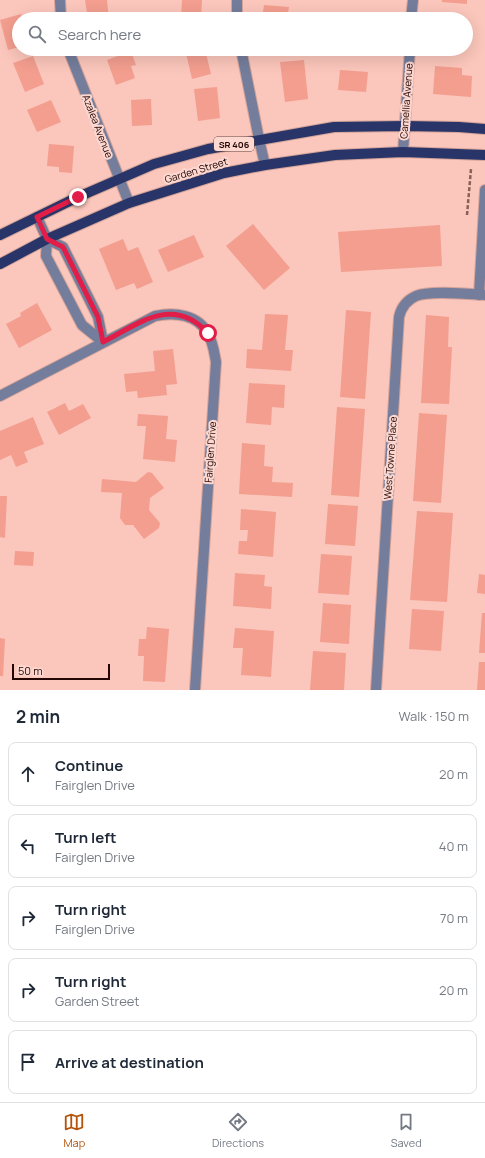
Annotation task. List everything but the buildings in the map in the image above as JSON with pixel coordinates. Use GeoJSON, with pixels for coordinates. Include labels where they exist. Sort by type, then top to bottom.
{"type":"FeatureCollection","features":[{"type":"Feature","properties":{"kind":"main road","name":"Garden Street"},"geometry":{"type":"LineString","coordinates":[[0,235],[154,164],[208,149],[334,127],[405,126],[485,129]]}},
{"type":"Feature","properties":{"kind":"main road","name":"Garden Street"},"geometry":{"type":"LineString","coordinates":[[0,264],[47,239],[129,203],[224,173],[334,155],[403,152],[485,155]]}},
{"type":"Feature","properties":{"kind":"street"},"geometry":{"type":"LineString","coordinates":[[60,0],[61,12]]}},
{"type":"Feature","properties":{"kind":"street"},"geometry":{"type":"LineString","coordinates":[[237,0],[237,12]]}},
{"type":"Feature","properties":{"kind":"street"},"geometry":{"type":"LineString","coordinates":[[412,12],[413,0]]}},
{"type":"Feature","properties":{"kind":"street","name":"Azalea Avenue"},"geometry":{"type":"LineString","coordinates":[[71,56],[129,203]]}},
{"type":"Feature","properties":{"kind":"street"},"geometry":{"type":"LineString","coordinates":[[242,56],[259,139],[266,165]]}},
{"type":"Feature","properties":{"kind":"street","name":"Camellia Avenue"},"geometry":{"type":"LineString","coordinates":[[403,152],[410,56]]}},
{"type":"Feature","properties":{"kind":"street"},"geometry":{"type":"LineString","coordinates":[[482,295],[485,190]]}},
{"type":"Feature","properties":{"kind":"street"},"geometry":{"type":"LineString","coordinates":[[37,217],[47,239],[46,256],[82,325],[103,342]]}},
{"type":"Feature","properties":{"kind":"street"},"geometry":{"type":"LineString","coordinates":[[47,239],[63,247],[98,317],[103,342]]}},
{"type":"Feature","properties":{"kind":"street","name":"West Towne Place"},"geometry":{"type":"LineString","coordinates":[[376,690],[399,317],[401,309],[416,296],[427,293],[482,295]]}},
{"type":"Feature","properties":{"kind":"street","name":"Fairglen Drive"},"geometry":{"type":"LineString","coordinates":[[0,396],[155,316],[170,313],[186,316],[199,324],[208,333],[216,362],[195,690]]}},
{"type":"Feature","properties":{"kind":"path"},"geometry":{"type":"LineString","coordinates":[[467,215],[471,169]]}},
{"type":"Feature","properties":{"kind":"route"},"geometry":{"type":"LineString","coordinates":[[78,197],[37,217],[47,239],[63,247],[98,317],[103,342],[155,316],[170,313],[186,316],[199,324],[208,333]]}}]}
